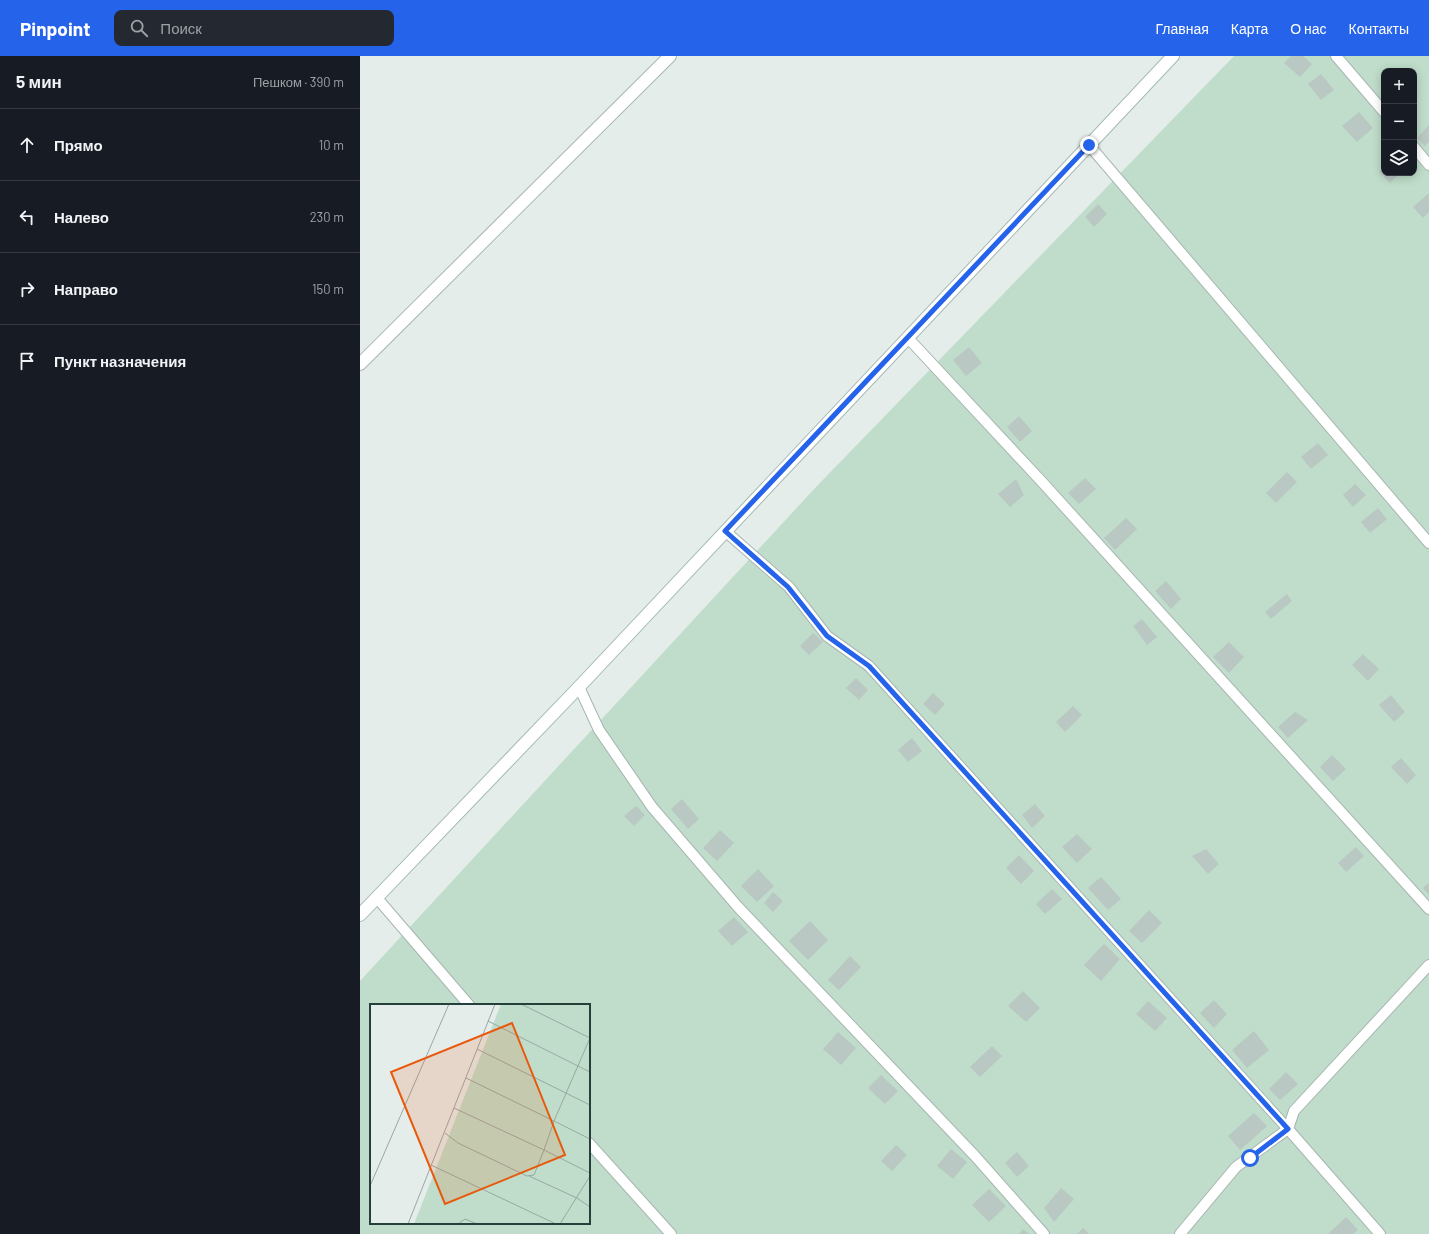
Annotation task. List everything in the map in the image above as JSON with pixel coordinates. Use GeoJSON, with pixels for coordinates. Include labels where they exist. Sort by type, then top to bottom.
{"type":"FeatureCollection","features":[{"type":"Feature","properties":{"kind":"main road"},"geometry":{"type":"LineString","coordinates":[[360,364],[670,56]]}},
{"type":"Feature","properties":{"kind":"main road"},"geometry":{"type":"LineString","coordinates":[[360,915],[578,687],[1173,56]]}},
{"type":"Feature","properties":{"kind":"lane"},"geometry":{"type":"LineString","coordinates":[[1336,56],[1381,108]]}},
{"type":"Feature","properties":{"kind":"lane"},"geometry":{"type":"LineString","coordinates":[[1089,145],[1429,543]]}},
{"type":"Feature","properties":{"kind":"lane"},"geometry":{"type":"LineString","coordinates":[[1417,151],[1429,165]]}},
{"type":"Feature","properties":{"kind":"lane"},"geometry":{"type":"LineString","coordinates":[[908,338],[1043,483],[1429,909]]}},
{"type":"Feature","properties":{"kind":"lane"},"geometry":{"type":"LineString","coordinates":[[725,531],[788,587],[827,636],[869,666],[1288,1129],[1380,1234]]}},
{"type":"Feature","properties":{"kind":"lane"},"geometry":{"type":"LineString","coordinates":[[578,687],[599,730],[652,807],[738,907],[975,1156],[1044,1234]]}},
{"type":"Feature","properties":{"kind":"lane"},"geometry":{"type":"LineString","coordinates":[[377,898],[468,1004]]}},
{"type":"Feature","properties":{"kind":"lane"},"geometry":{"type":"LineString","coordinates":[[1180,1234],[1236,1167],[1288,1129],[1294,1111],[1429,965]]}},
{"type":"Feature","properties":{"kind":"lane"},"geometry":{"type":"LineString","coordinates":[[590,1144],[670,1234]]}},
{"type":"Feature","properties":{"kind":"green space"},"geometry":{"type":"Polygon","coordinates":[[[1234,56],[1429,56],[1429,1234],[360,1234],[360,981],[816,487],[1234,56]]]}},
{"type":"Feature","properties":{"kind":"building"},"geometry":{"type":"Polygon","coordinates":[[[1291,56],[1303,56],[1312,64],[1300,77],[1284,63],[1291,56]]]}},
{"type":"Feature","properties":{"kind":"building"},"geometry":{"type":"Polygon","coordinates":[[[1321,74],[1334,90],[1321,100],[1308,84],[1321,74]]]}},
{"type":"Feature","properties":{"kind":"building"},"geometry":{"type":"Polygon","coordinates":[[[1359,112],[1373,128],[1357,142],[1342,126],[1359,112]]]}},
{"type":"Feature","properties":{"kind":"building"},"geometry":{"type":"Polygon","coordinates":[[[1429,125],[1429,142],[1425,146],[1417,138],[1429,125]]]}},
{"type":"Feature","properties":{"kind":"building"},"geometry":{"type":"Polygon","coordinates":[[[1383,176],[1397,176],[1390,183],[1383,176]]]}},
{"type":"Feature","properties":{"kind":"building"},"geometry":{"type":"Polygon","coordinates":[[[1429,193],[1429,212],[1423,218],[1413,207],[1429,193]]]}},
{"type":"Feature","properties":{"kind":"building"},"geometry":{"type":"Polygon","coordinates":[[[1098,204],[1107,214],[1094,227],[1085,217],[1098,204]]]}},
{"type":"Feature","properties":{"kind":"building"},"geometry":{"type":"Polygon","coordinates":[[[969,347],[982,363],[966,376],[953,360],[969,347]]]}},
{"type":"Feature","properties":{"kind":"building"},"geometry":{"type":"Polygon","coordinates":[[[1019,416],[1032,431],[1020,442],[1007,427],[1019,416]]]}},
{"type":"Feature","properties":{"kind":"building"},"geometry":{"type":"Polygon","coordinates":[[[1318,443],[1328,455],[1311,469],[1301,457],[1318,443]]]}},
{"type":"Feature","properties":{"kind":"building"},"geometry":{"type":"Polygon","coordinates":[[[1287,472],[1297,482],[1276,503],[1266,493],[1287,472]]]}},
{"type":"Feature","properties":{"kind":"building"},"geometry":{"type":"Polygon","coordinates":[[[1085,478],[1096,489],[1079,504],[1068,493],[1085,478]]]}},
{"type":"Feature","properties":{"kind":"building"},"geometry":{"type":"Polygon","coordinates":[[[1016,479],[1024,495],[1010,507],[998,494],[1016,479]]]}},
{"type":"Feature","properties":{"kind":"building"},"geometry":{"type":"Polygon","coordinates":[[[1355,484],[1366,495],[1353,507],[1343,495],[1355,484]]]}},
{"type":"Feature","properties":{"kind":"building"},"geometry":{"type":"Polygon","coordinates":[[[1378,508],[1387,519],[1370,533],[1361,522],[1378,508]]]}},
{"type":"Feature","properties":{"kind":"building"},"geometry":{"type":"Polygon","coordinates":[[[1126,518],[1137,529],[1115,550],[1104,538],[1126,518]]]}},
{"type":"Feature","properties":{"kind":"building"},"geometry":{"type":"Polygon","coordinates":[[[1166,581],[1181,599],[1171,609],[1155,591],[1166,581]]]}},
{"type":"Feature","properties":{"kind":"building"},"geometry":{"type":"Polygon","coordinates":[[[1287,594],[1292,601],[1271,619],[1265,612],[1287,594]]]}},
{"type":"Feature","properties":{"kind":"building"},"geometry":{"type":"Polygon","coordinates":[[[1142,619],[1157,637],[1147,645],[1133,626],[1142,619]]]}},
{"type":"Feature","properties":{"kind":"building"},"geometry":{"type":"Polygon","coordinates":[[[813,633],[823,642],[809,655],[800,646],[813,633]]]}},
{"type":"Feature","properties":{"kind":"building"},"geometry":{"type":"Polygon","coordinates":[[[1229,642],[1244,657],[1229,673],[1213,657],[1229,642]]]}},
{"type":"Feature","properties":{"kind":"building"},"geometry":{"type":"Polygon","coordinates":[[[1363,654],[1379,669],[1368,681],[1352,665],[1363,654]]]}},
{"type":"Feature","properties":{"kind":"building"},"geometry":{"type":"Polygon","coordinates":[[[856,678],[868,690],[859,700],[846,688],[856,678]]]}},
{"type":"Feature","properties":{"kind":"building"},"geometry":{"type":"Polygon","coordinates":[[[933,693],[945,704],[935,715],[923,704],[933,693]]]}},
{"type":"Feature","properties":{"kind":"building"},"geometry":{"type":"Polygon","coordinates":[[[1391,695],[1405,712],[1394,722],[1379,705],[1391,695]]]}},
{"type":"Feature","properties":{"kind":"building"},"geometry":{"type":"Polygon","coordinates":[[[1073,706],[1082,715],[1065,732],[1056,722],[1073,706]]]}},
{"type":"Feature","properties":{"kind":"building"},"geometry":{"type":"Polygon","coordinates":[[[1295,712],[1308,720],[1288,738],[1278,727],[1295,712]]]}},
{"type":"Feature","properties":{"kind":"building"},"geometry":{"type":"Polygon","coordinates":[[[912,738],[922,751],[908,762],[898,750],[912,738]]]}},
{"type":"Feature","properties":{"kind":"building"},"geometry":{"type":"Polygon","coordinates":[[[1332,755],[1346,769],[1333,781],[1320,767],[1332,755]]]}},
{"type":"Feature","properties":{"kind":"building"},"geometry":{"type":"Polygon","coordinates":[[[1401,758],[1416,775],[1407,784],[1391,767],[1401,758]]]}},
{"type":"Feature","properties":{"kind":"building"},"geometry":{"type":"Polygon","coordinates":[[[682,799],[699,819],[688,829],[671,809],[682,799]]]}},
{"type":"Feature","properties":{"kind":"building"},"geometry":{"type":"Polygon","coordinates":[[[1035,804],[1045,816],[1032,828],[1022,815],[1035,804]]]}},
{"type":"Feature","properties":{"kind":"building"},"geometry":{"type":"Polygon","coordinates":[[[636,806],[645,815],[634,826],[624,816],[636,806]]]}},
{"type":"Feature","properties":{"kind":"building"},"geometry":{"type":"Polygon","coordinates":[[[720,830],[734,843],[717,861],[703,848],[720,830]]]}},
{"type":"Feature","properties":{"kind":"building"},"geometry":{"type":"Polygon","coordinates":[[[1077,834],[1092,849],[1077,863],[1062,847],[1077,834]]]}},
{"type":"Feature","properties":{"kind":"building"},"geometry":{"type":"Polygon","coordinates":[[[1356,847],[1364,856],[1346,872],[1338,863],[1356,847]]]}},
{"type":"Feature","properties":{"kind":"building"},"geometry":{"type":"Polygon","coordinates":[[[1206,849],[1219,864],[1208,874],[1192,856],[1206,849]]]}},
{"type":"Feature","properties":{"kind":"building"},"geometry":{"type":"Polygon","coordinates":[[[1019,855],[1034,871],[1021,884],[1006,868],[1019,855]]]}},
{"type":"Feature","properties":{"kind":"building"},"geometry":{"type":"Polygon","coordinates":[[[758,869],[774,886],[757,902],[741,886],[758,869]]]}},
{"type":"Feature","properties":{"kind":"building"},"geometry":{"type":"Polygon","coordinates":[[[1101,877],[1121,899],[1108,910],[1088,888],[1101,877]]]}},
{"type":"Feature","properties":{"kind":"building"},"geometry":{"type":"Polygon","coordinates":[[[1429,883],[1429,895],[1423,888],[1429,883]]]}},
{"type":"Feature","properties":{"kind":"building"},"geometry":{"type":"Polygon","coordinates":[[[1052,889],[1062,899],[1045,914],[1036,904],[1052,889]]]}},
{"type":"Feature","properties":{"kind":"building"},"geometry":{"type":"Polygon","coordinates":[[[773,892],[783,901],[773,912],[764,903],[773,892]]]}},
{"type":"Feature","properties":{"kind":"building"},"geometry":{"type":"Polygon","coordinates":[[[1149,910],[1162,923],[1142,943],[1129,931],[1149,910]]]}},
{"type":"Feature","properties":{"kind":"building"},"geometry":{"type":"Polygon","coordinates":[[[734,917],[748,932],[732,946],[718,931],[734,917]]]}},
{"type":"Feature","properties":{"kind":"building"},"geometry":{"type":"Polygon","coordinates":[[[810,921],[828,940],[808,960],[789,941],[810,921]]]}},
{"type":"Feature","properties":{"kind":"building"},"geometry":{"type":"Polygon","coordinates":[[[1104,944],[1120,959],[1101,981],[1084,965],[1104,944]]]}},
{"type":"Feature","properties":{"kind":"building"},"geometry":{"type":"Polygon","coordinates":[[[850,956],[861,967],[839,990],[828,980],[850,956]]]}},
{"type":"Feature","properties":{"kind":"building"},"geometry":{"type":"Polygon","coordinates":[[[1023,991],[1040,1008],[1026,1022],[1008,1006],[1023,991]]]}},
{"type":"Feature","properties":{"kind":"building"},"geometry":{"type":"Polygon","coordinates":[[[1214,1000],[1227,1014],[1214,1028],[1200,1013],[1214,1000]]]}},
{"type":"Feature","properties":{"kind":"building"},"geometry":{"type":"Polygon","coordinates":[[[1148,1001],[1167,1018],[1155,1031],[1136,1014],[1148,1001]]]}},
{"type":"Feature","properties":{"kind":"building"},"geometry":{"type":"Polygon","coordinates":[[[1254,1031],[1269,1050],[1247,1068],[1232,1050],[1254,1031]]]}},
{"type":"Feature","properties":{"kind":"building"},"geometry":{"type":"Polygon","coordinates":[[[838,1032],[856,1048],[841,1065],[823,1049],[838,1032]]]}},
{"type":"Feature","properties":{"kind":"building"},"geometry":{"type":"Polygon","coordinates":[[[992,1046],[1002,1056],[980,1077],[970,1067],[992,1046]]]}},
{"type":"Feature","properties":{"kind":"building"},"geometry":{"type":"Polygon","coordinates":[[[1286,1072],[1298,1084],[1280,1100],[1269,1089],[1286,1072]]]}},
{"type":"Feature","properties":{"kind":"building"},"geometry":{"type":"Polygon","coordinates":[[[881,1075],[898,1091],[885,1104],[868,1088],[881,1075]]]}},
{"type":"Feature","properties":{"kind":"building"},"geometry":{"type":"Polygon","coordinates":[[[1254,1113],[1267,1126],[1240,1150],[1228,1136],[1254,1113]]]}},
{"type":"Feature","properties":{"kind":"building"},"geometry":{"type":"Polygon","coordinates":[[[896,1145],[907,1155],[892,1171],[881,1161],[896,1145]]]}},
{"type":"Feature","properties":{"kind":"building"},"geometry":{"type":"Polygon","coordinates":[[[951,1149],[967,1162],[953,1179],[937,1166],[951,1149]]]}},
{"type":"Feature","properties":{"kind":"building"},"geometry":{"type":"Polygon","coordinates":[[[1017,1152],[1029,1166],[1017,1177],[1005,1163],[1017,1152]]]}},
{"type":"Feature","properties":{"kind":"building"},"geometry":{"type":"Polygon","coordinates":[[[1061,1188],[1074,1199],[1054,1222],[1044,1208],[1061,1188]]]}},
{"type":"Feature","properties":{"kind":"building"},"geometry":{"type":"Polygon","coordinates":[[[989,1189],[1006,1206],[989,1222],[972,1205],[989,1189]]]}},
{"type":"Feature","properties":{"kind":"building"},"geometry":{"type":"Polygon","coordinates":[[[1346,1217],[1358,1230],[1353,1234],[1328,1234],[1346,1217]]]}},
{"type":"Feature","properties":{"kind":"building"},"geometry":{"type":"Polygon","coordinates":[[[1083,1228],[1089,1234],[1077,1234],[1083,1228]]]}},
{"type":"Feature","properties":{"kind":"building"},"geometry":{"type":"Polygon","coordinates":[[[1023,1229],[1029,1234],[1019,1234],[1023,1229]]]}},
{"type":"Feature","properties":{"kind":"route"},"geometry":{"type":"LineString","coordinates":[[1089,145],[725,531],[788,587],[827,636],[869,666],[1288,1129],[1250,1158]]}}]}
